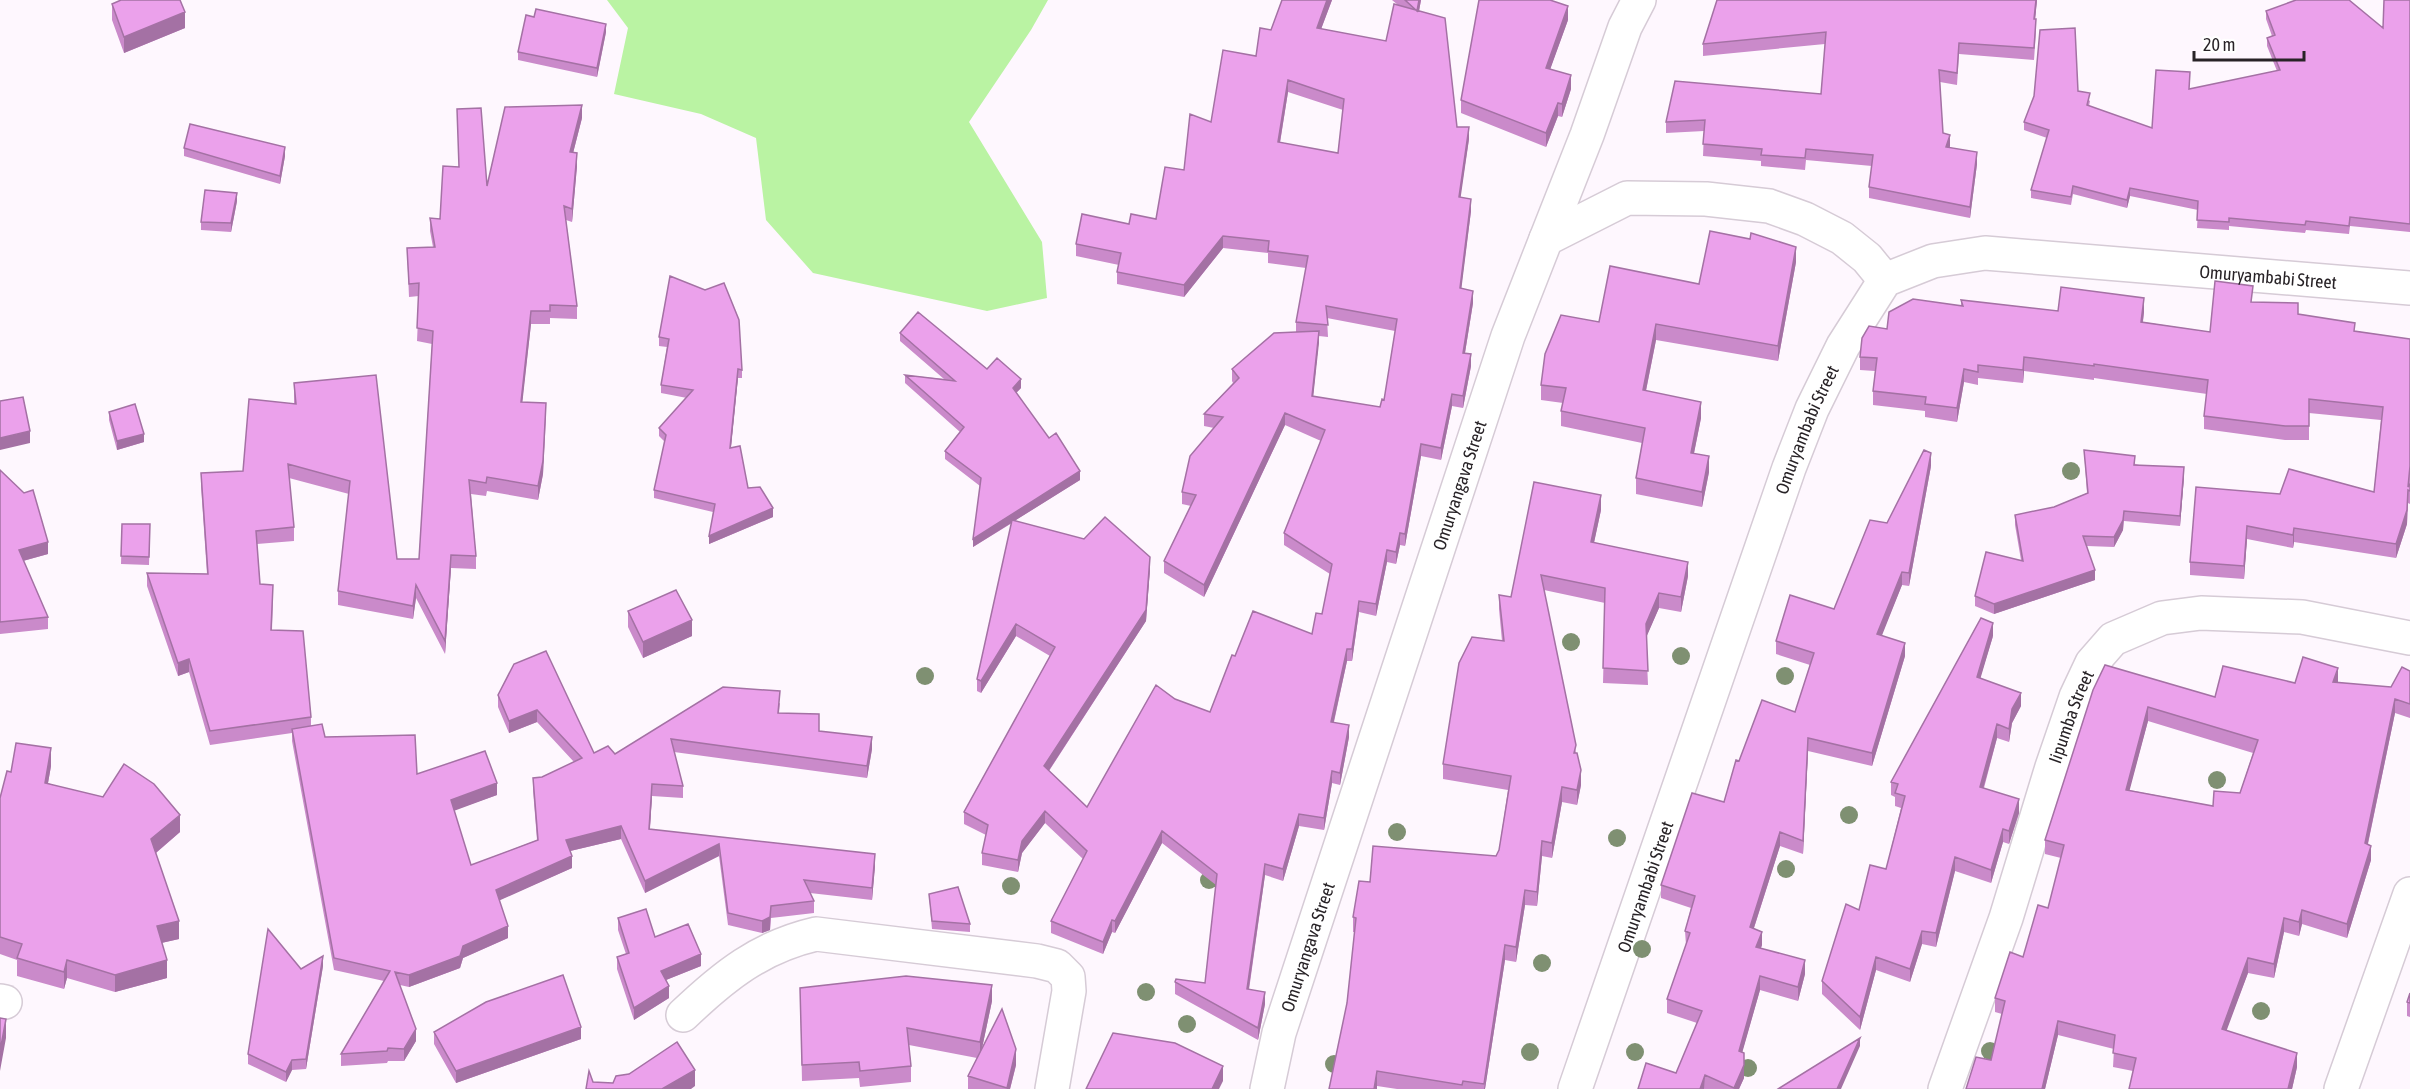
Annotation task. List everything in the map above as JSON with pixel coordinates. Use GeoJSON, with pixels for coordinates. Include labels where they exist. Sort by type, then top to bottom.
{"type":"FeatureCollection","features":[{"type":"Feature","properties":{"kind":"street","name":"Omuryangava Street"},"geometry":{"type":"LineString","coordinates":[[1267,1089],[1279,1033],[1508,336],[1587,135],[1625,27],[1639,0]]}},
{"type":"Feature","properties":{"kind":"street"},"geometry":{"type":"LineString","coordinates":[[1546,240],[1627,198],[1727,201],[1769,206],[1805,219],[1842,238],[1867,258],[1885,280]]}},
{"type":"Feature","properties":{"kind":"street","name":"Omuryambabi Street"},"geometry":{"type":"LineString","coordinates":[[1575,1089],[1788,468],[1812,409],[1838,356],[1885,280],[1933,261],[1985,253],[2410,288]]}},
{"type":"Feature","properties":{"kind":"street","name":"Iipumba Street"},"geometry":{"type":"LineString","coordinates":[[1945,1089],[2006,918],[2076,697],[2092,663],[2113,639],[2162,618],[2201,613],[2302,617],[2410,638]]}},
{"type":"Feature","properties":{"kind":"street"},"geometry":{"type":"LineString","coordinates":[[2341,1089],[2410,894]]}},
{"type":"Feature","properties":{"kind":"street"},"geometry":{"type":"LineString","coordinates":[[683,1015],[720,981],[755,957],[793,939],[816,934],[1037,960],[1056,966],[1068,977],[1069,992],[1052,1089]]}},
{"type":"Feature","properties":{"kind":"green space"},"geometry":{"type":"Polygon","coordinates":[[[607,0],[1048,0],[1031,30],[969,122],[1042,242],[1047,298],[987,311],[813,273],[766,220],[756,138],[701,114],[614,94],[628,28],[607,0]]]}},
{"type":"Feature","properties":{"kind":"building"},"geometry":{"type":"Polygon","coordinates":[[[121,0],[180,0],[185,12],[124,37],[112,4],[121,0]]]}},
{"type":"Feature","properties":{"kind":"building"},"geometry":{"type":"Polygon","coordinates":[[[1282,0],[1327,0],[1317,28],[1386,41],[1394,4],[1445,18],[1457,127],[1469,127],[1459,197],[1471,199],[1460,288],[1473,291],[1463,353],[1471,354],[1463,396],[1452,394],[1441,448],[1421,444],[1405,534],[1400,533],[1396,552],[1387,550],[1376,604],[1359,601],[1352,649],[1347,649],[1331,722],[1349,725],[1340,773],[1332,771],[1324,818],[1299,814],[1283,869],[1265,864],[1247,989],[1265,992],[1258,1028],[1175,982],[1176,979],[1205,983],[1217,874],[1162,831],[1115,921],[1112,920],[1103,942],[1051,921],[1087,851],[1045,811],[1022,841],[1018,860],[982,853],[988,825],[964,812],[1055,647],[1016,624],[981,681],[977,679],[1012,520],[1084,539],[1105,517],[1150,557],[1146,610],[1044,766],[1087,807],[1156,685],[1175,699],[1210,712],[1232,655],[1235,656],[1253,611],[1312,634],[1316,613],[1322,614],[1332,564],[1284,533],[1325,430],[1285,413],[1204,585],[1164,561],[1196,495],[1182,492],[1190,456],[1223,417],[1204,414],[1239,378],[1232,369],[1274,333],[1319,331],[1312,396],[1380,407],[1382,399],[1384,400],[1397,319],[1326,306],[1328,325],[1296,322],[1308,256],[1268,251],[1269,241],[1223,236],[1184,285],[1117,272],[1121,253],[1076,244],[1082,214],[1129,224],[1131,214],[1156,219],[1165,167],[1184,170],[1190,114],[1211,122],[1223,50],[1256,56],[1260,28],[1271,30],[1282,0]],[[1288,80],[1278,142],[1338,153],[1344,99],[1288,80]]]}},
{"type":"Feature","properties":{"kind":"building"},"geometry":{"type":"Polygon","coordinates":[[[1405,0],[1419,0],[1417,11],[1405,0]]]}},
{"type":"Feature","properties":{"kind":"building"},"geometry":{"type":"Polygon","coordinates":[[[1479,0],[1550,0],[1568,6],[1546,68],[1571,75],[1562,104],[1558,103],[1546,133],[1461,100],[1479,0]]]}},
{"type":"Feature","properties":{"kind":"building"},"geometry":{"type":"Polygon","coordinates":[[[1717,0],[2036,0],[2034,48],[1959,43],[1957,73],[1939,70],[1943,133],[1950,135],[1946,147],[1977,152],[1970,207],[1869,187],[1873,155],[1806,149],[1805,158],[1761,155],[1762,149],[1703,144],[1705,120],[1666,122],[1675,81],[1821,94],[1826,32],[1703,44],[1717,0]]]}},
{"type":"Feature","properties":{"kind":"building"},"geometry":{"type":"Polygon","coordinates":[[[2296,0],[2349,0],[2383,28],[2384,0],[2410,0],[2410,224],[2350,217],[2349,226],[2306,221],[2305,225],[2229,218],[2229,222],[2197,220],[2198,201],[2130,188],[2127,200],[2073,186],[2071,197],[2031,190],[2049,130],[2024,122],[2034,96],[2040,30],[2075,28],[2078,91],[2090,93],[2087,105],[2152,128],[2156,70],[2190,72],[2189,89],[2280,70],[2267,38],[2275,35],[2266,11],[2296,0]]]}},
{"type":"Feature","properties":{"kind":"building"},"geometry":{"type":"Polygon","coordinates":[[[536,9],[606,24],[597,68],[518,52],[526,15],[534,17],[536,9]]]}},
{"type":"Feature","properties":{"kind":"building"},"geometry":{"type":"Polygon","coordinates":[[[582,105],[570,152],[577,153],[572,209],[564,206],[577,306],[550,305],[550,311],[531,311],[521,402],[546,403],[543,461],[538,486],[487,477],[486,483],[469,480],[476,556],[451,555],[445,641],[416,585],[413,606],[338,591],[350,481],[288,464],[294,527],[256,531],[260,584],[273,585],[271,630],[303,631],[311,717],[210,731],[189,659],[178,663],[147,573],[208,574],[201,473],[243,471],[249,399],[296,404],[294,383],[376,375],[397,559],[419,559],[433,331],[417,328],[419,283],[409,284],[407,248],[435,247],[430,218],[440,219],[443,166],[459,167],[457,109],[481,108],[487,186],[505,107],[582,105]]]}},
{"type":"Feature","properties":{"kind":"building"},"geometry":{"type":"Polygon","coordinates":[[[190,124],[285,147],[280,176],[184,148],[190,124]]]}},
{"type":"Feature","properties":{"kind":"building"},"geometry":{"type":"Polygon","coordinates":[[[205,190],[237,193],[231,223],[201,222],[205,190]]]}},
{"type":"Feature","properties":{"kind":"building"},"geometry":{"type":"Polygon","coordinates":[[[1710,231],[1750,239],[1751,233],[1796,247],[1778,346],[1656,324],[1643,390],[1701,402],[1691,453],[1709,456],[1702,492],[1636,478],[1645,428],[1561,411],[1566,388],[1541,385],[1545,354],[1561,315],[1599,322],[1610,266],[1699,284],[1710,231]]]}},
{"type":"Feature","properties":{"kind":"building"},"geometry":{"type":"Polygon","coordinates":[[[670,276],[705,290],[724,283],[739,320],[742,370],[738,369],[730,448],[740,446],[748,488],[760,487],[773,508],[709,536],[715,504],[654,490],[666,435],[659,428],[693,390],[661,385],[669,339],[659,337],[670,276]]]}},
{"type":"Feature","properties":{"kind":"building"},"geometry":{"type":"Polygon","coordinates":[[[2215,281],[2253,286],[2251,302],[2298,303],[2298,314],[2355,323],[2354,331],[2410,339],[2408,487],[2410,484],[2410,491],[2408,490],[2407,510],[2396,544],[2294,528],[2293,535],[2247,526],[2244,566],[2190,562],[2196,487],[2280,494],[2289,469],[2374,492],[2383,407],[2309,399],[2309,426],[2285,426],[2204,416],[2208,380],[2024,357],[2023,370],[1978,365],[1978,372],[1964,369],[1957,408],[1925,404],[1926,397],[1873,391],[1877,358],[1860,357],[1862,338],[1869,326],[1887,329],[1889,312],[1913,299],[1963,306],[1961,300],[2058,311],[2061,287],[2144,298],[2141,322],[2210,332],[2215,281]]]}},
{"type":"Feature","properties":{"kind":"building"},"geometry":{"type":"Polygon","coordinates":[[[918,312],[987,369],[997,358],[1021,379],[1013,388],[1049,438],[1056,433],[1080,471],[973,539],[981,478],[945,451],[964,427],[905,375],[955,381],[900,333],[918,312]]]}},
{"type":"Feature","properties":{"kind":"building"},"geometry":{"type":"Polygon","coordinates":[[[23,397],[30,431],[0,438],[0,401],[23,397]]]}},
{"type":"Feature","properties":{"kind":"building"},"geometry":{"type":"Polygon","coordinates":[[[135,404],[144,434],[117,441],[109,412],[135,404]]]}},
{"type":"Feature","properties":{"kind":"building"},"geometry":{"type":"Polygon","coordinates":[[[1924,450],[1931,453],[1909,573],[1902,572],[1877,634],[1905,643],[1872,753],[1808,738],[1803,841],[1780,832],[1750,927],[1762,932],[1756,947],[1805,960],[1798,987],[1760,976],[1739,1051],[1744,1053],[1744,1065],[1734,1088],[1705,1075],[1700,1089],[1638,1089],[1646,1063],[1676,1073],[1702,1011],[1667,999],[1690,933],[1685,931],[1695,896],[1661,885],[1692,793],[1724,802],[1736,760],[1739,761],[1762,700],[1795,712],[1814,653],[1776,641],[1790,595],[1834,609],[1870,520],[1887,523],[1924,450]]]}},
{"type":"Feature","properties":{"kind":"building"},"geometry":{"type":"Polygon","coordinates":[[[2084,450],[2135,456],[2134,465],[2184,467],[2180,516],[2124,511],[2123,520],[2114,537],[2083,536],[2095,570],[1994,604],[1975,596],[1986,552],[2023,561],[2015,515],[2054,507],[2088,493],[2084,450]]]}},
{"type":"Feature","properties":{"kind":"building"},"geometry":{"type":"Polygon","coordinates":[[[0,470],[24,493],[33,490],[48,542],[19,550],[48,617],[0,622],[0,470]]]}},
{"type":"Feature","properties":{"kind":"building"},"geometry":{"type":"Polygon","coordinates":[[[1534,482],[1601,495],[1591,542],[1688,562],[1681,597],[1659,593],[1646,624],[1648,671],[1603,668],[1605,588],[1541,575],[1576,745],[1574,753],[1577,753],[1581,770],[1577,790],[1562,787],[1552,843],[1542,841],[1537,892],[1525,890],[1516,947],[1505,945],[1484,1084],[1463,1081],[1462,1085],[1377,1071],[1374,1089],[1329,1089],[1347,1003],[1356,918],[1353,917],[1359,881],[1370,882],[1373,846],[1496,856],[1499,850],[1511,776],[1443,764],[1459,663],[1472,637],[1504,641],[1499,595],[1511,597],[1534,482]]]}},
{"type":"Feature","properties":{"kind":"building"},"geometry":{"type":"Polygon","coordinates":[[[122,524],[150,524],[149,557],[121,556],[122,524]]]}},
{"type":"Feature","properties":{"kind":"building"},"geometry":{"type":"Polygon","coordinates":[[[676,590],[692,620],[643,642],[628,611],[676,590]]]}},
{"type":"Feature","properties":{"kind":"building"},"geometry":{"type":"Polygon","coordinates":[[[1981,618],[1993,623],[1977,677],[2021,693],[2012,709],[2009,729],[1997,724],[1980,787],[2019,799],[2009,831],[2003,829],[1991,870],[1955,857],[1936,933],[1922,931],[1910,969],[1876,957],[1860,1017],[1822,981],[1846,904],[1859,910],[1870,865],[1886,869],[1905,796],[1895,793],[1898,784],[1891,782],[1981,618]]]}},
{"type":"Feature","properties":{"kind":"building"},"geometry":{"type":"Polygon","coordinates":[[[546,651],[594,753],[608,746],[615,754],[723,687],[780,691],[778,713],[819,714],[819,731],[872,737],[867,766],[671,739],[683,786],[652,784],[649,829],[875,854],[872,888],[804,880],[814,901],[771,906],[770,917],[762,921],[728,913],[719,844],[645,881],[621,826],[566,840],[572,856],[496,890],[508,926],[463,946],[460,956],[409,975],[395,972],[416,1029],[404,1049],[388,1048],[387,1051],[341,1054],[390,971],[334,958],[292,729],[322,724],[325,737],[415,735],[417,774],[485,751],[497,783],[451,800],[471,865],[538,840],[533,778],[542,777],[582,758],[537,710],[509,721],[498,695],[514,664],[546,651]]]}},
{"type":"Feature","properties":{"kind":"building"},"geometry":{"type":"Polygon","coordinates":[[[2303,657],[2338,668],[2333,682],[2391,687],[2402,667],[2410,671],[2410,704],[2395,699],[2365,843],[2371,846],[2347,924],[2302,910],[2299,922],[2284,918],[2274,964],[2248,958],[2222,1029],[2297,1053],[2288,1089],[2129,1089],[2136,1058],[2113,1053],[2115,1035],[2058,1021],[2042,1089],[1966,1089],[1976,1057],[1991,1060],[2005,1001],[1995,998],[2010,952],[2023,957],[2038,905],[2048,908],[2064,845],[2045,840],[2093,690],[2105,665],[2215,697],[2223,666],[2295,683],[2303,657]],[[2148,707],[2126,790],[2213,806],[2214,791],[2240,793],[2258,740],[2148,707]]]}},
{"type":"Feature","properties":{"kind":"building"},"geometry":{"type":"Polygon","coordinates":[[[16,743],[51,748],[45,783],[103,797],[124,764],[154,784],[180,815],[151,839],[179,921],[157,926],[167,960],[115,975],[67,960],[64,972],[17,958],[22,944],[0,937],[0,798],[7,771],[11,772],[16,743]]]}},
{"type":"Feature","properties":{"kind":"building"},"geometry":{"type":"Polygon","coordinates":[[[958,887],[970,924],[932,921],[929,894],[958,887]]]}},
{"type":"Feature","properties":{"kind":"building"},"geometry":{"type":"Polygon","coordinates":[[[646,909],[655,937],[688,924],[701,954],[661,971],[669,986],[634,1008],[617,957],[629,953],[618,918],[646,909]]]}},
{"type":"Feature","properties":{"kind":"building"},"geometry":{"type":"Polygon","coordinates":[[[268,929],[301,969],[323,956],[306,1059],[292,1060],[286,1072],[248,1054],[268,929]]]}},
{"type":"Feature","properties":{"kind":"building"},"geometry":{"type":"Polygon","coordinates":[[[563,975],[581,1027],[456,1071],[434,1032],[486,1002],[563,975]]]}},
{"type":"Feature","properties":{"kind":"building"},"geometry":{"type":"Polygon","coordinates":[[[906,976],[992,985],[980,1042],[907,1028],[911,1066],[860,1071],[859,1062],[802,1065],[800,988],[906,976]]]}},
{"type":"Feature","properties":{"kind":"building"},"geometry":{"type":"Polygon","coordinates":[[[1002,1009],[1016,1049],[1007,1088],[968,1076],[1002,1009]]]}},
{"type":"Feature","properties":{"kind":"building"},"geometry":{"type":"Polygon","coordinates":[[[0,1018],[6,1019],[0,1051],[0,1018]]]}},
{"type":"Feature","properties":{"kind":"building"},"geometry":{"type":"Polygon","coordinates":[[[1113,1033],[1175,1043],[1223,1066],[1212,1089],[1086,1089],[1113,1033]]]}},
{"type":"Feature","properties":{"kind":"building"},"geometry":{"type":"Polygon","coordinates":[[[1860,1038],[1837,1089],[1778,1089],[1860,1038]]]}},
{"type":"Feature","properties":{"kind":"building"},"geometry":{"type":"Polygon","coordinates":[[[677,1042],[695,1070],[662,1089],[586,1089],[589,1071],[593,1082],[613,1083],[616,1076],[629,1074],[677,1042]]]}}]}
